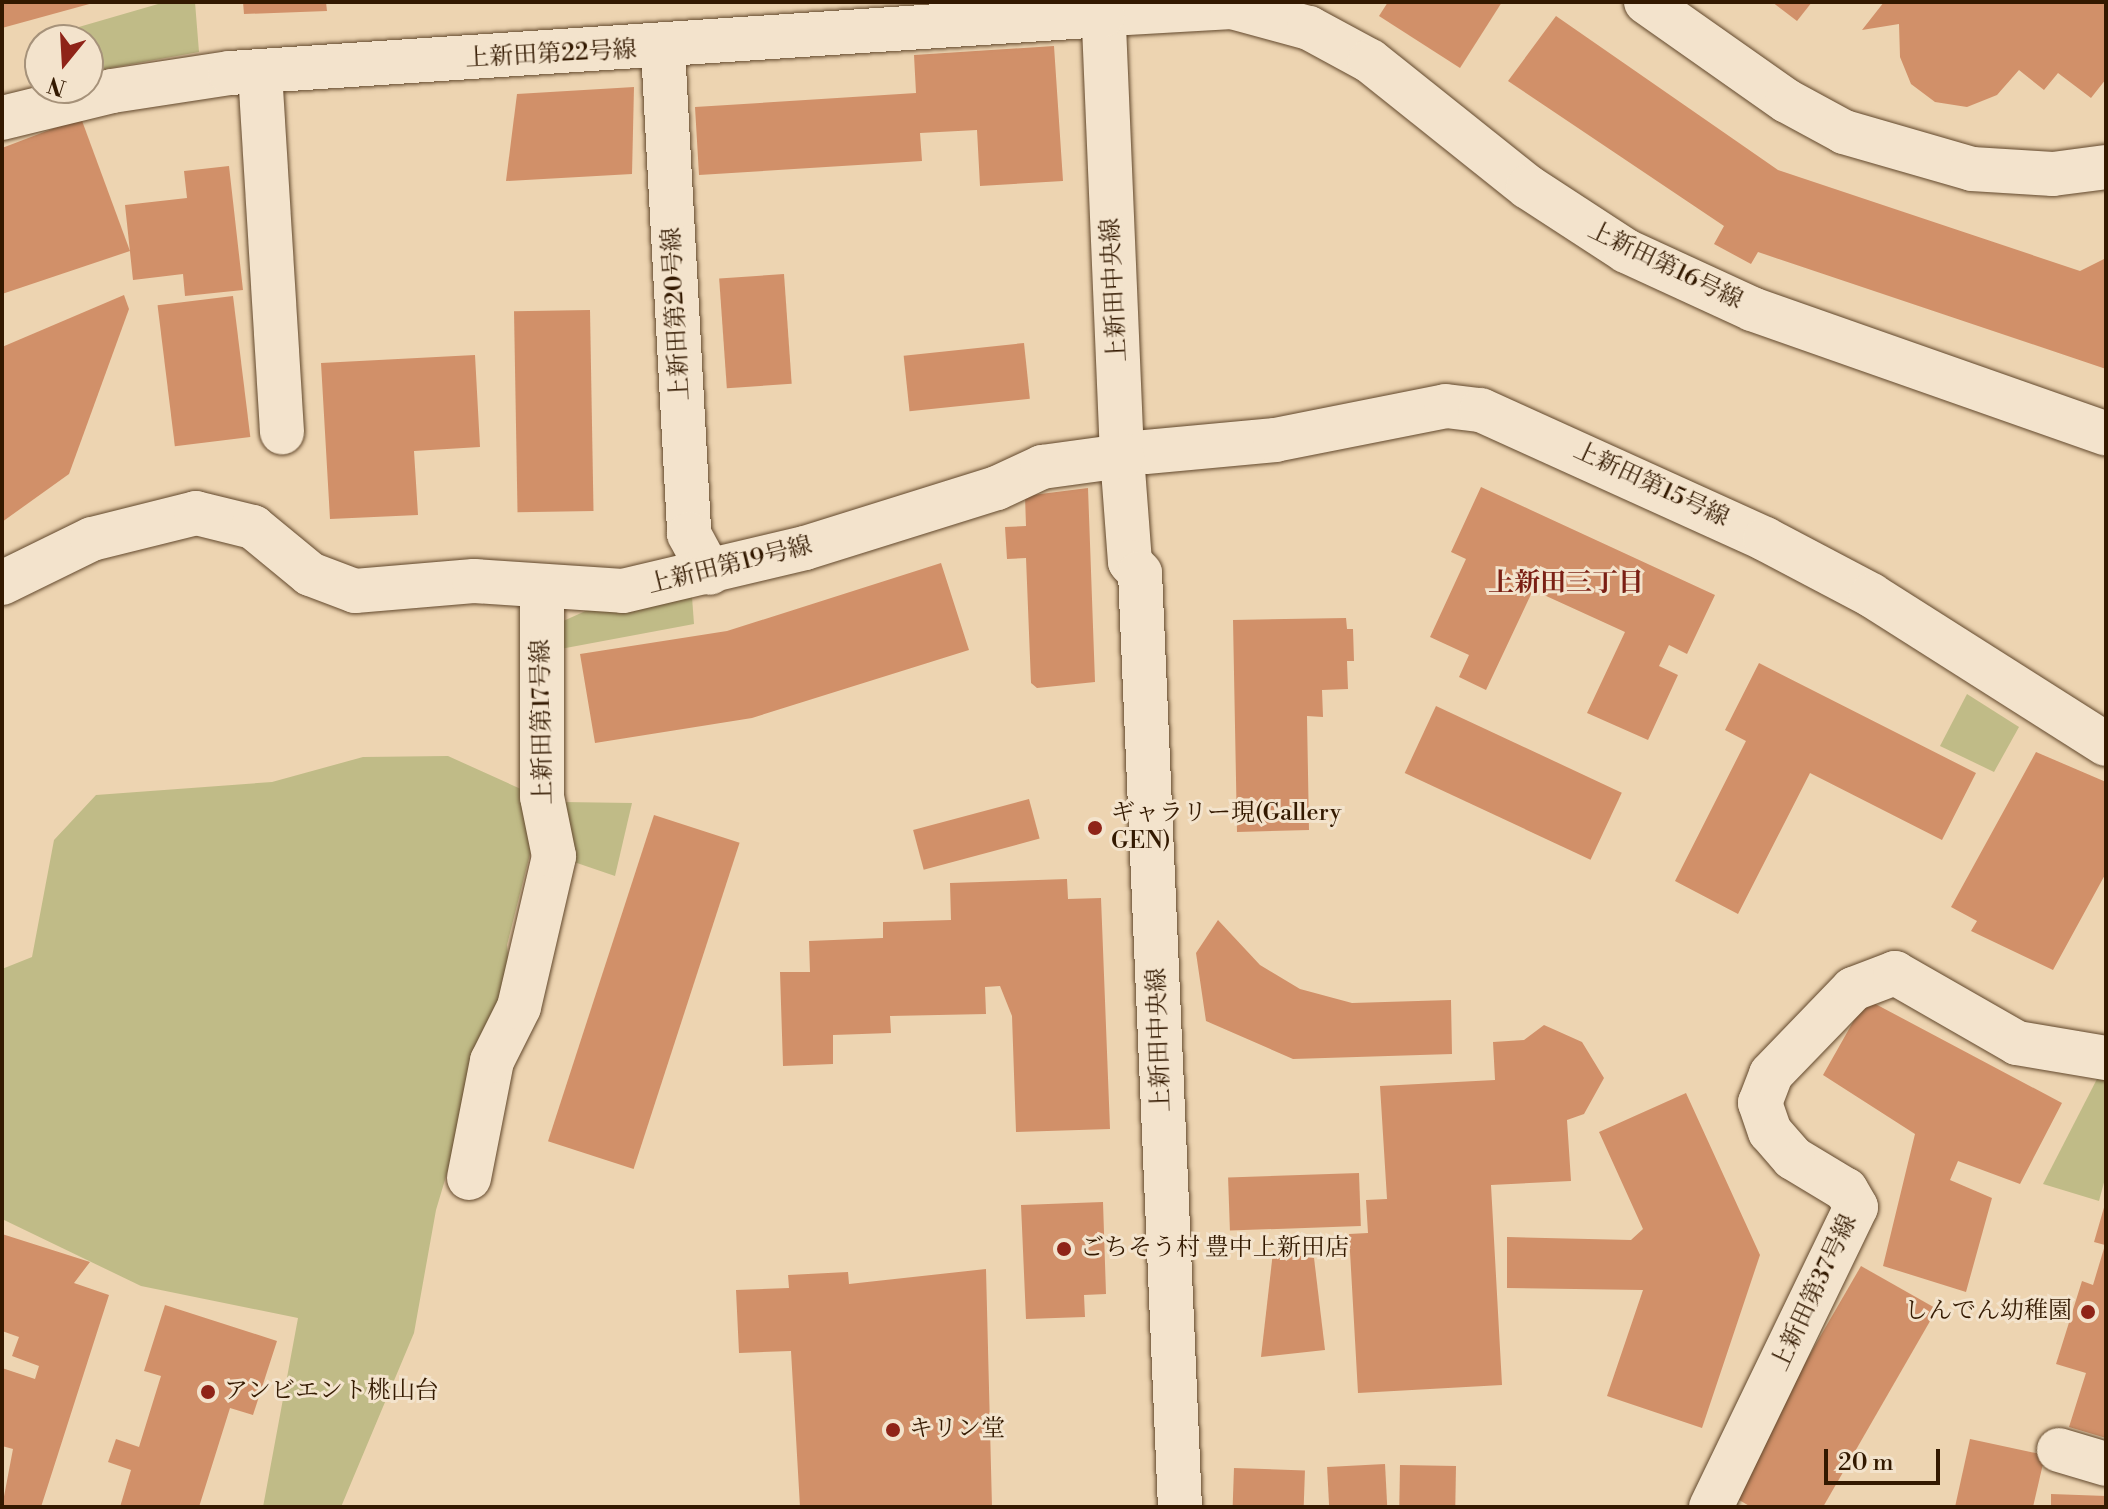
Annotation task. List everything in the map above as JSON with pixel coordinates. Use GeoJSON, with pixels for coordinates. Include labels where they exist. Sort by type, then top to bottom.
{"type":"FeatureCollection","features":[{"type":"Feature","properties":{"kind":"street"},"geometry":{"type":"LineString","coordinates":[[1646,2],[1787,101],[1844,132],[1972,169],[2053,174],[2106,167]]}},
{"type":"Feature","properties":{"kind":"street","name":"上新田第16号線"},"geometry":{"type":"LineString","coordinates":[[1115,8],[1232,7],[1309,28],[1370,61],[1528,187],[1626,251],[1752,309],[2106,434]]}},
{"type":"Feature","properties":{"kind":"street","name":"上新田第22号線"},"geometry":{"type":"LineString","coordinates":[[2,118],[112,91],[260,72],[621,46],[663,49],[1115,8]]}},
{"type":"Feature","properties":{"kind":"street","name":"上新田中央線"},"geometry":{"type":"LineString","coordinates":[[1115,8],[1134,454],[1151,560],[1140,573],[1180,1507]]}},
{"type":"Feature","properties":{"kind":"street","name":"上新田第20号線"},"geometry":{"type":"LineString","coordinates":[[663,49],[689,534],[710,573]]}},
{"type":"Feature","properties":{"kind":"street"},"geometry":{"type":"LineString","coordinates":[[260,72],[282,432]]}},
{"type":"Feature","properties":{"kind":"street","name":"上新田第15号線"},"geometry":{"type":"LineString","coordinates":[[1134,454],[1275,440],[1446,406],[1481,410],[1765,539],[1871,595],[2106,744]]}},
{"type":"Feature","properties":{"kind":"street","name":"上新田第19号線"},"geometry":{"type":"LineString","coordinates":[[2,583],[55,553],[179,516],[235,519],[271,538],[288,556],[327,584],[355,591],[474,581],[542,588],[623,591],[710,573],[997,488],[1042,467],[1134,454]]}},
{"type":"Feature","properties":{"kind":"street","name":"上新田第17号線"},"geometry":{"type":"LineString","coordinates":[[469,1178],[492,1061],[519,1007],[554,856],[542,797],[542,588]]}},
{"type":"Feature","properties":{"kind":"street","name":"上新田第37号線"},"geometry":{"type":"LineString","coordinates":[[1711,1507],[1856,1207],[1846,1190],[1793,1158],[1770,1132],[1760,1103],[1771,1074],[1853,989],[1895,973],[2017,1043],[2106,1058]]}},
{"type":"Feature","properties":{"kind":"street"},"geometry":{"type":"LineString","coordinates":[[2059,1450],[2106,1464]]}},
{"type":"Feature","properties":{"kind":"shaded area"},"geometry":{"type":"Polygon","coordinates":[[[165,2],[195,2],[199,52],[104,69],[104,24],[89,24],[165,2]]]}},
{"type":"Feature","properties":{"kind":"shaded area"},"geometry":{"type":"Polygon","coordinates":[[[692,597],[694,624],[555,650],[561,622],[590,609],[692,597]]]}},
{"type":"Feature","properties":{"kind":"shaded area"},"geometry":{"type":"Polygon","coordinates":[[[1967,694],[2019,727],[1994,772],[1940,746],[1967,694]]]}},
{"type":"Feature","properties":{"kind":"shaded area"},"geometry":{"type":"Polygon","coordinates":[[[448,756],[523,790],[531,850],[507,945],[509,965],[436,1210],[414,1333],[341,1507],[263,1507],[298,1318],[141,1286],[2,1219],[2,969],[32,957],[54,840],[96,795],[272,782],[363,757],[448,756]]]}},
{"type":"Feature","properties":{"kind":"shaded area"},"geometry":{"type":"Polygon","coordinates":[[[563,802],[632,803],[615,876],[574,862],[563,802]]]}},
{"type":"Feature","properties":{"kind":"shaded area"},"geometry":{"type":"Polygon","coordinates":[[[2098,1077],[2106,1077],[2106,1175],[2099,1201],[2043,1184],[2098,1077]]]}},
{"type":"Feature","properties":{"kind":"building"},"geometry":{"type":"Polygon","coordinates":[[[2,2],[92,2],[93,3],[2,28],[2,2]]]}},
{"type":"Feature","properties":{"kind":"building"},"geometry":{"type":"Polygon","coordinates":[[[243,2],[326,2],[327,11],[244,14],[243,2]]]}},
{"type":"Feature","properties":{"kind":"building"},"geometry":{"type":"Polygon","coordinates":[[[1388,2],[1502,2],[1460,68],[1379,16],[1388,2]]]}},
{"type":"Feature","properties":{"kind":"building"},"geometry":{"type":"Polygon","coordinates":[[[1772,2],[1812,2],[1797,21],[1772,2]]]}},
{"type":"Feature","properties":{"kind":"building"},"geometry":{"type":"Polygon","coordinates":[[[1884,2],[2106,2],[2106,79],[2091,98],[2058,73],[2044,90],[2019,70],[1997,95],[1967,107],[1935,102],[1911,84],[1900,57],[1899,24],[1862,30],[1884,2]]]}},
{"type":"Feature","properties":{"kind":"building"},"geometry":{"type":"Polygon","coordinates":[[[1556,16],[1778,170],[2080,271],[2106,258],[2106,369],[1758,252],[1751,264],[1714,244],[1724,226],[1508,81],[1556,16]]]}},
{"type":"Feature","properties":{"kind":"building"},"geometry":{"type":"Polygon","coordinates":[[[1054,46],[1063,181],[980,186],[977,130],[920,133],[922,161],[699,175],[695,107],[916,93],[914,55],[1054,46]]]}},
{"type":"Feature","properties":{"kind":"building"},"geometry":{"type":"Polygon","coordinates":[[[634,87],[632,174],[506,181],[517,94],[634,87]]]}},
{"type":"Feature","properties":{"kind":"building"},"geometry":{"type":"Polygon","coordinates":[[[81,118],[130,251],[2,294],[2,148],[81,118]]]}},
{"type":"Feature","properties":{"kind":"building"},"geometry":{"type":"Polygon","coordinates":[[[229,166],[243,290],[185,296],[183,274],[133,280],[125,205],[187,198],[184,171],[229,166]]]}},
{"type":"Feature","properties":{"kind":"building"},"geometry":{"type":"Polygon","coordinates":[[[784,274],[792,384],[727,388],[719,279],[784,274]]]}},
{"type":"Feature","properties":{"kind":"building"},"geometry":{"type":"Polygon","coordinates":[[[124,295],[129,309],[69,474],[2,522],[2,347],[124,295]]]}},
{"type":"Feature","properties":{"kind":"building"},"geometry":{"type":"Polygon","coordinates":[[[233,296],[250,437],[175,446],[158,305],[233,296]]]}},
{"type":"Feature","properties":{"kind":"building"},"geometry":{"type":"Polygon","coordinates":[[[590,310],[594,511],[518,512],[514,311],[590,310]]]}},
{"type":"Feature","properties":{"kind":"building"},"geometry":{"type":"Polygon","coordinates":[[[1024,343],[1030,399],[910,411],[904,356],[1024,343]]]}},
{"type":"Feature","properties":{"kind":"building"},"geometry":{"type":"Polygon","coordinates":[[[475,355],[480,447],[414,451],[418,515],[330,519],[321,363],[475,355]]]}},
{"type":"Feature","properties":{"kind":"building"},"geometry":{"type":"Polygon","coordinates":[[[1481,487],[1715,595],[1687,654],[1669,645],[1659,666],[1678,675],[1648,740],[1587,713],[1625,632],[1533,590],[1486,690],[1459,677],[1469,655],[1430,637],[1466,559],[1451,552],[1481,487]]]}},
{"type":"Feature","properties":{"kind":"building"},"geometry":{"type":"Polygon","coordinates":[[[1088,488],[1095,682],[1037,688],[1031,683],[1026,558],[1007,559],[1005,527],[1026,526],[1025,496],[1088,488]]]}},
{"type":"Feature","properties":{"kind":"building"},"geometry":{"type":"Polygon","coordinates":[[[941,563],[969,650],[752,718],[595,743],[580,654],[727,631],[941,563]]]}},
{"type":"Feature","properties":{"kind":"building"},"geometry":{"type":"Polygon","coordinates":[[[1346,618],[1347,629],[1353,629],[1354,661],[1347,661],[1348,689],[1322,690],[1323,717],[1307,716],[1309,830],[1237,832],[1233,620],[1346,618]]]}},
{"type":"Feature","properties":{"kind":"building"},"geometry":{"type":"Polygon","coordinates":[[[1759,663],[1976,773],[1942,840],[1810,773],[1738,914],[1675,881],[1746,741],[1725,730],[1759,663]]]}},
{"type":"Feature","properties":{"kind":"building"},"geometry":{"type":"Polygon","coordinates":[[[1436,706],[1622,793],[1591,860],[1405,773],[1436,706]]]}},
{"type":"Feature","properties":{"kind":"building"},"geometry":{"type":"Polygon","coordinates":[[[2036,752],[2106,782],[2106,873],[2053,970],[1971,931],[1977,921],[1951,907],[2036,752]]]}},
{"type":"Feature","properties":{"kind":"building"},"geometry":{"type":"Polygon","coordinates":[[[1029,799],[1040,839],[924,870],[913,830],[1029,799]]]}},
{"type":"Feature","properties":{"kind":"building"},"geometry":{"type":"Polygon","coordinates":[[[654,815],[740,843],[634,1169],[548,1141],[654,815]]]}},
{"type":"Feature","properties":{"kind":"building"},"geometry":{"type":"Polygon","coordinates":[[[1067,879],[1068,899],[1101,898],[1110,1129],[1016,1132],[1012,1016],[1000,986],[985,987],[986,1014],[890,1016],[891,1033],[833,1035],[833,1064],[783,1066],[780,972],[810,972],[809,941],[883,938],[883,922],[951,920],[950,883],[1067,879]]]}},
{"type":"Feature","properties":{"kind":"building"},"geometry":{"type":"Polygon","coordinates":[[[1218,920],[1260,965],[1300,989],[1352,1003],[1451,1000],[1452,1054],[1293,1059],[1206,1021],[1196,953],[1218,920]]]}},
{"type":"Feature","properties":{"kind":"building"},"geometry":{"type":"Polygon","coordinates":[[[1866,999],[2062,1103],[2020,1184],[1958,1161],[1950,1180],[1992,1198],[1966,1292],[1883,1266],[1915,1134],[1823,1075],[1866,999]]]}},
{"type":"Feature","properties":{"kind":"building"},"geometry":{"type":"Polygon","coordinates":[[[1544,1025],[1582,1042],[1604,1078],[1584,1114],[1567,1120],[1571,1181],[1491,1185],[1502,1385],[1358,1393],[1349,1234],[1368,1233],[1366,1200],[1387,1199],[1380,1086],[1495,1080],[1493,1042],[1524,1040],[1544,1025]]]}},
{"type":"Feature","properties":{"kind":"building"},"geometry":{"type":"Polygon","coordinates":[[[1686,1093],[1760,1255],[1702,1428],[1607,1396],[1643,1290],[1507,1288],[1507,1237],[1631,1240],[1643,1229],[1599,1132],[1686,1093]]]}},
{"type":"Feature","properties":{"kind":"building"},"geometry":{"type":"Polygon","coordinates":[[[1359,1173],[1361,1226],[1230,1231],[1228,1178],[1359,1173]]]}},
{"type":"Feature","properties":{"kind":"building","name":"ごちそう村 豊中上新田店"},"geometry":{"type":"Polygon","coordinates":[[[1103,1202],[1106,1294],[1084,1295],[1085,1317],[1026,1319],[1021,1205],[1103,1202]]]}},
{"type":"Feature","properties":{"kind":"building","name":"しんでん幼稚園"},"geometry":{"type":"Polygon","coordinates":[[[2105,1204],[2106,1438],[2069,1427],[2086,1373],[2056,1364],[2082,1281],[2093,1285],[2105,1245],[2094,1242],[2105,1204]]]}},
{"type":"Feature","properties":{"kind":"building"},"geometry":{"type":"Polygon","coordinates":[[[2,1234],[90,1262],[74,1283],[109,1295],[41,1507],[2,1507],[13,1449],[2,1446],[2,1368],[35,1379],[39,1366],[12,1356],[19,1337],[2,1331],[2,1234]]]}},
{"type":"Feature","properties":{"kind":"building"},"geometry":{"type":"Polygon","coordinates":[[[1273,1252],[1314,1258],[1325,1350],[1261,1357],[1273,1252]]]}},
{"type":"Feature","properties":{"kind":"building"},"geometry":{"type":"Polygon","coordinates":[[[1861,1266],[1937,1309],[1823,1507],[1751,1507],[1729,1494],[1861,1266]]]}},
{"type":"Feature","properties":{"kind":"building","name":"キリン堂"},"geometry":{"type":"Polygon","coordinates":[[[986,1269],[992,1507],[800,1507],[791,1351],[739,1353],[736,1290],[789,1288],[788,1275],[848,1272],[849,1284],[986,1269]]]}},
{"type":"Feature","properties":{"kind":"building","name":"アンビエント桃山台"},"geometry":{"type":"Polygon","coordinates":[[[165,1305],[277,1341],[253,1415],[230,1408],[199,1507],[120,1507],[131,1470],[108,1462],[116,1439],[139,1447],[161,1376],[144,1371],[165,1305]]]}},
{"type":"Feature","properties":{"kind":"building"},"geometry":{"type":"Polygon","coordinates":[[[1970,1439],[2045,1455],[2033,1507],[1955,1507],[1970,1439]]]}},
{"type":"Feature","properties":{"kind":"building"},"geometry":{"type":"Polygon","coordinates":[[[1385,1464],[1387,1507],[1329,1507],[1327,1467],[1385,1464]]]}},
{"type":"Feature","properties":{"kind":"building"},"geometry":{"type":"Polygon","coordinates":[[[1400,1465],[1456,1466],[1455,1507],[1399,1507],[1400,1465]]]}},
{"type":"Feature","properties":{"kind":"building"},"geometry":{"type":"Polygon","coordinates":[[[1234,1468],[1305,1470],[1304,1507],[1233,1507],[1234,1468]]]}},
{"type":"Feature","properties":{"kind":"building"},"geometry":{"type":"Polygon","coordinates":[[[2051,1494],[2106,1496],[2106,1507],[2051,1507],[2051,1494]]]}},
{"type":"Feature","properties":{"kind":"place","name":"ギャラリー現(Gallery GEN)"},"geometry":{"type":"Point","coordinates":[1095,828]}},
{"type":"Feature","properties":{"kind":"place","name":"ごちそう村 豊中上新田店"},"geometry":{"type":"Point","coordinates":[1064,1249]}},
{"type":"Feature","properties":{"kind":"place","name":"しんでん幼稚園"},"geometry":{"type":"Point","coordinates":[2088,1312]}},
{"type":"Feature","properties":{"kind":"place","name":"アンビエント桃山台"},"geometry":{"type":"Point","coordinates":[208,1392]}},
{"type":"Feature","properties":{"kind":"place","name":"キリン堂"},"geometry":{"type":"Point","coordinates":[893,1430]}},
{"type":"Feature","properties":{"kind":"district","name":"上新田三丁目"},"geometry":{"type":"Point","coordinates":[1566,584]}}]}
